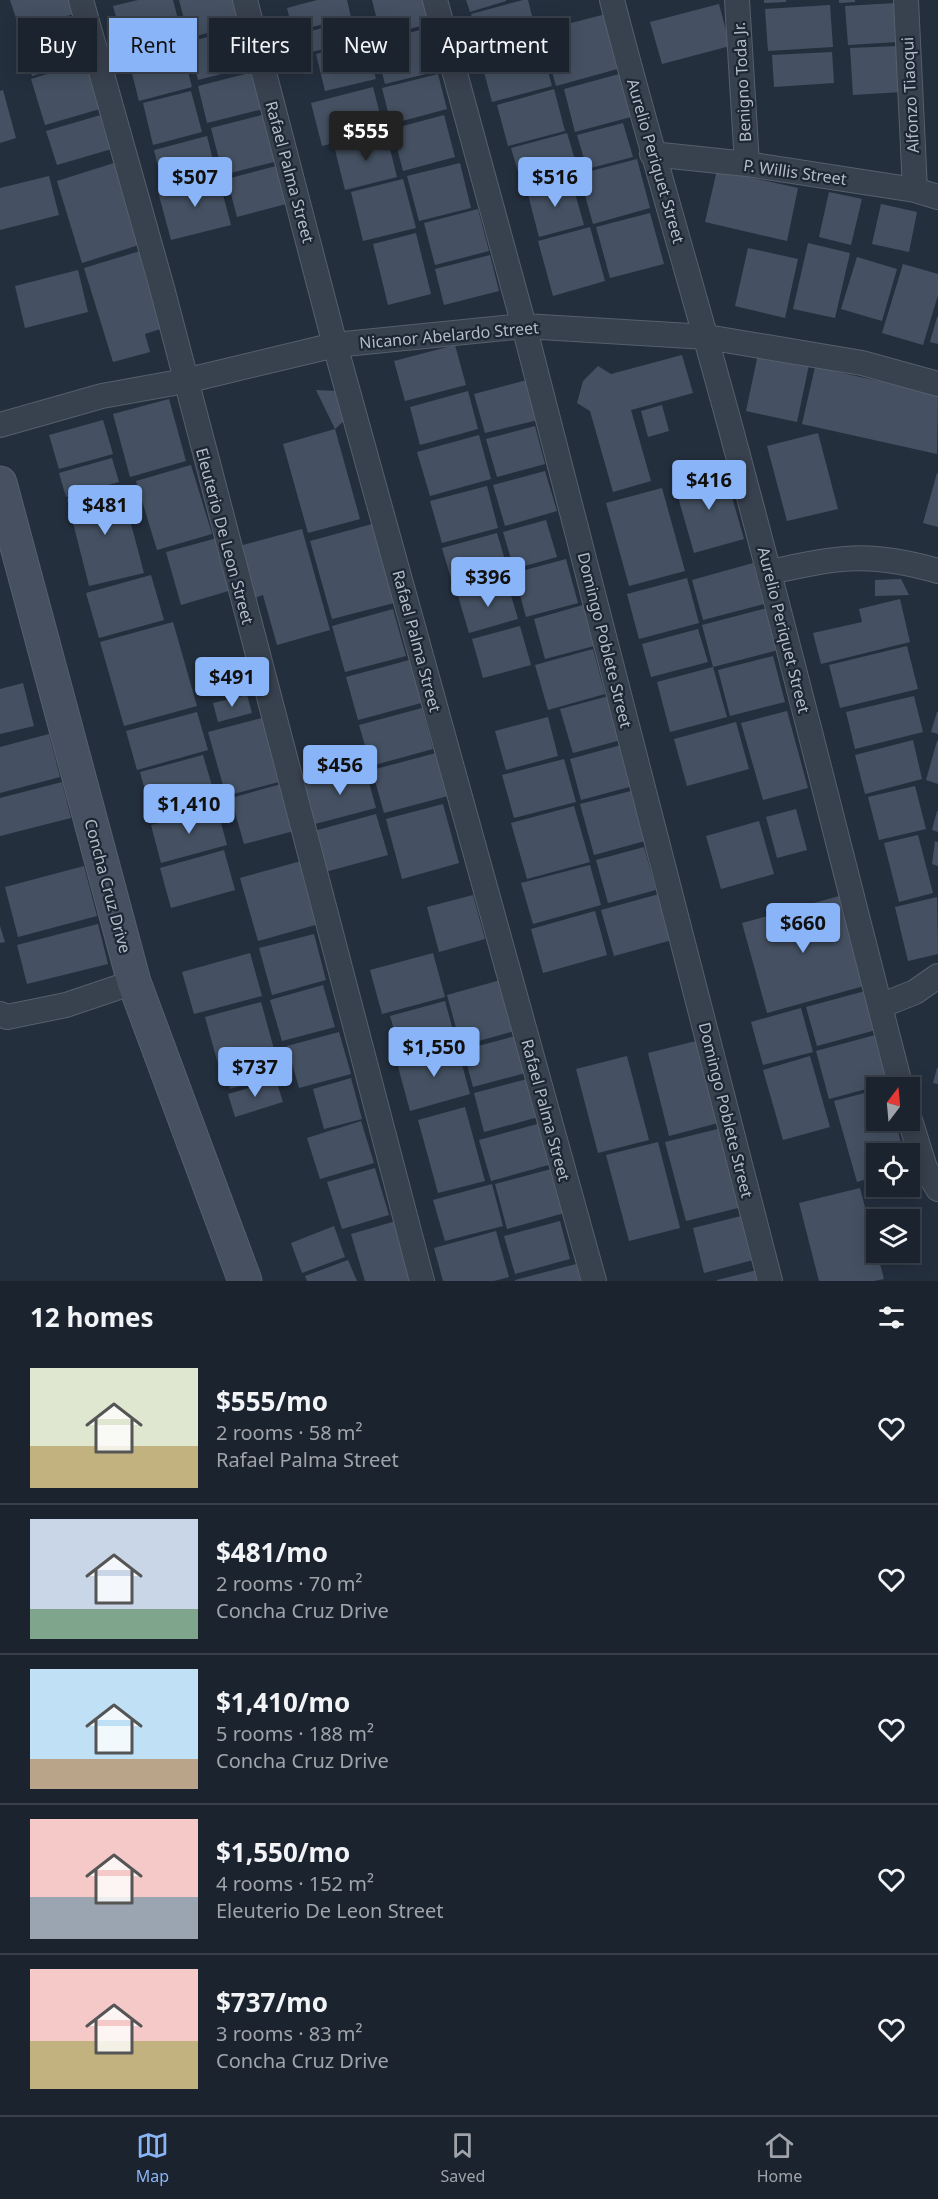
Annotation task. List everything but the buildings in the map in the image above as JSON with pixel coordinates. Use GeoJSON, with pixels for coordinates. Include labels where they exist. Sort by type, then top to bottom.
{"type":"FeatureCollection","features":[{"type":"Feature","properties":{"kind":"street","name":"Eleuterio De Leon Street"},"geometry":{"type":"LineString","coordinates":[[81,0],[162,288],[184,381],[422,1281]]}},
{"type":"Feature","properties":{"kind":"street","name":"Rafael Palma Street"},"geometry":{"type":"LineString","coordinates":[[245,0],[335,345],[594,1281]]}},
{"type":"Feature","properties":{"kind":"street","name":"Domingo Poblete Street"},"geometry":{"type":"LineString","coordinates":[[435,0],[524,326],[770,1281]]}},
{"type":"Feature","properties":{"kind":"street","name":"Aurelio Periquet Street"},"geometry":{"type":"LineString","coordinates":[[612,0],[652,154],[706,338],[770,573],[898,1077]]}},
{"type":"Feature","properties":{"kind":"street","name":"Benigno Toda Jr."},"geometry":{"type":"LineString","coordinates":[[737,0],[747,164]]}},
{"type":"Feature","properties":{"kind":"street","name":"Alfonzo Tiaoqui"},"geometry":{"type":"LineString","coordinates":[[906,0],[915,190]]}},
{"type":"Feature","properties":{"kind":"street","name":"P. Willis Street"},"geometry":{"type":"LineString","coordinates":[[652,154],[747,164],[915,190],[938,197]]}},
{"type":"Feature","properties":{"kind":"street","name":"Nicanor Abelardo Street"},"geometry":{"type":"LineString","coordinates":[[0,425],[102,396],[184,381],[335,345],[524,326],[706,338],[862,363],[938,384]]}},
{"type":"Feature","properties":{"kind":"street","name":"Concha Cruz Drive"},"geometry":{"type":"LineString","coordinates":[[0,483],[134,982],[245,1281]]}},
{"type":"Feature","properties":{"kind":"street"},"geometry":{"type":"LineString","coordinates":[[770,573],[835,558],[870,556],[938,571]]}},
{"type":"Feature","properties":{"kind":"street"},"geometry":{"type":"LineString","coordinates":[[880,1006],[915,992],[938,976]]}},
{"type":"Feature","properties":{"kind":"street"},"geometry":{"type":"LineString","coordinates":[[0,1014],[7,1017],[66,1005],[134,982]]}},
{"type":"Feature","properties":{"kind":"street"},"geometry":{"type":"LineString","coordinates":[[913,1131],[925,1168],[938,1189]]}}]}
